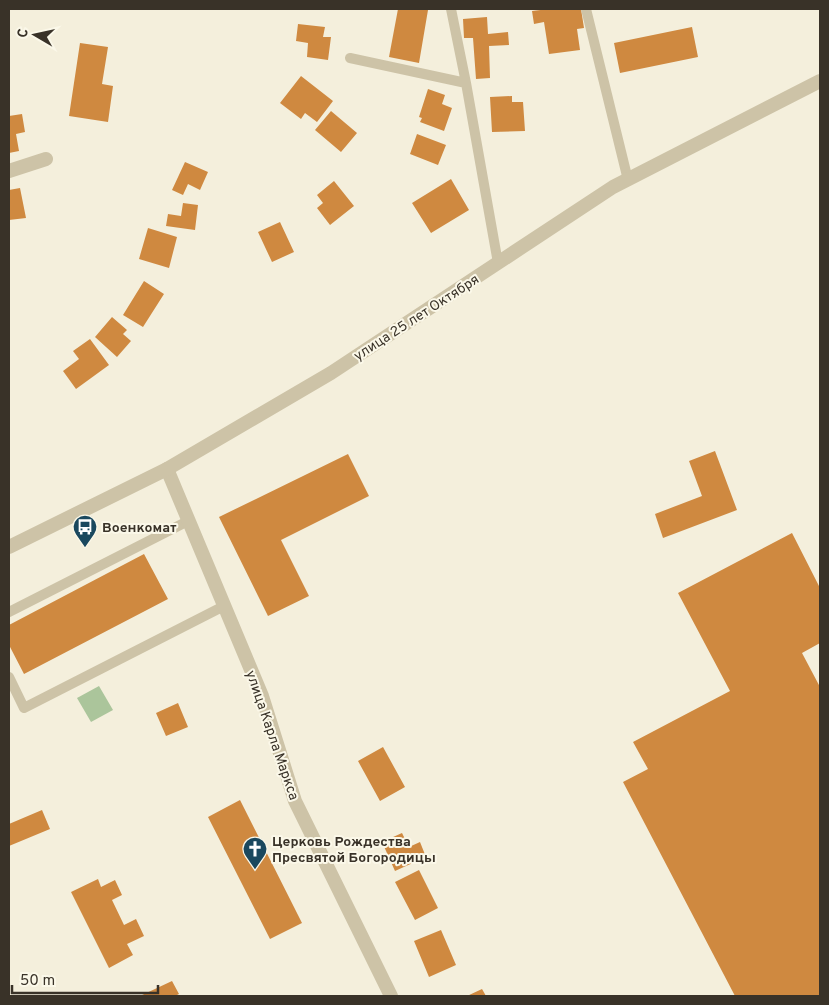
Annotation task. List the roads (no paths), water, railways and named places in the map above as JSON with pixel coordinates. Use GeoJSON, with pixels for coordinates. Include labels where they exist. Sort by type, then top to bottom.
{"type":"FeatureCollection","features":[{"type":"Feature","properties":{"kind":"street","name":"улица 25 лет Октября"},"geometry":{"type":"LineString","coordinates":[[9,547],[167,469],[332,373],[628,180],[820,81]]}},
{"type":"Feature","properties":{"kind":"street"},"geometry":{"type":"LineString","coordinates":[[9,171],[46,159]]}},
{"type":"Feature","properties":{"kind":"street","name":"улица Карла Маркса"},"geometry":{"type":"LineString","coordinates":[[167,469],[262,696],[295,801],[391,996]]}},
{"type":"Feature","properties":{"kind":"lane"},"geometry":{"type":"LineString","coordinates":[[451,9],[498,263]]}},
{"type":"Feature","properties":{"kind":"lane"},"geometry":{"type":"LineString","coordinates":[[586,9],[628,180]]}},
{"type":"Feature","properties":{"kind":"lane"},"geometry":{"type":"LineString","coordinates":[[350,58],[466,83]]}},
{"type":"Feature","properties":{"kind":"lane"},"geometry":{"type":"LineString","coordinates":[[9,612],[188,520]]}},
{"type":"Feature","properties":{"kind":"lane"},"geometry":{"type":"LineString","coordinates":[[9,677],[24,708],[224,606]]}},
{"type":"Feature","properties":{"kind":"place","name":"Военкомат"},"geometry":{"type":"Point","coordinates":[85,548]}},
{"type":"Feature","properties":{"kind":"place","name":"Церковь Рождества Пресвятой Богородицы"},"geometry":{"type":"Point","coordinates":[255,870]}}]}
